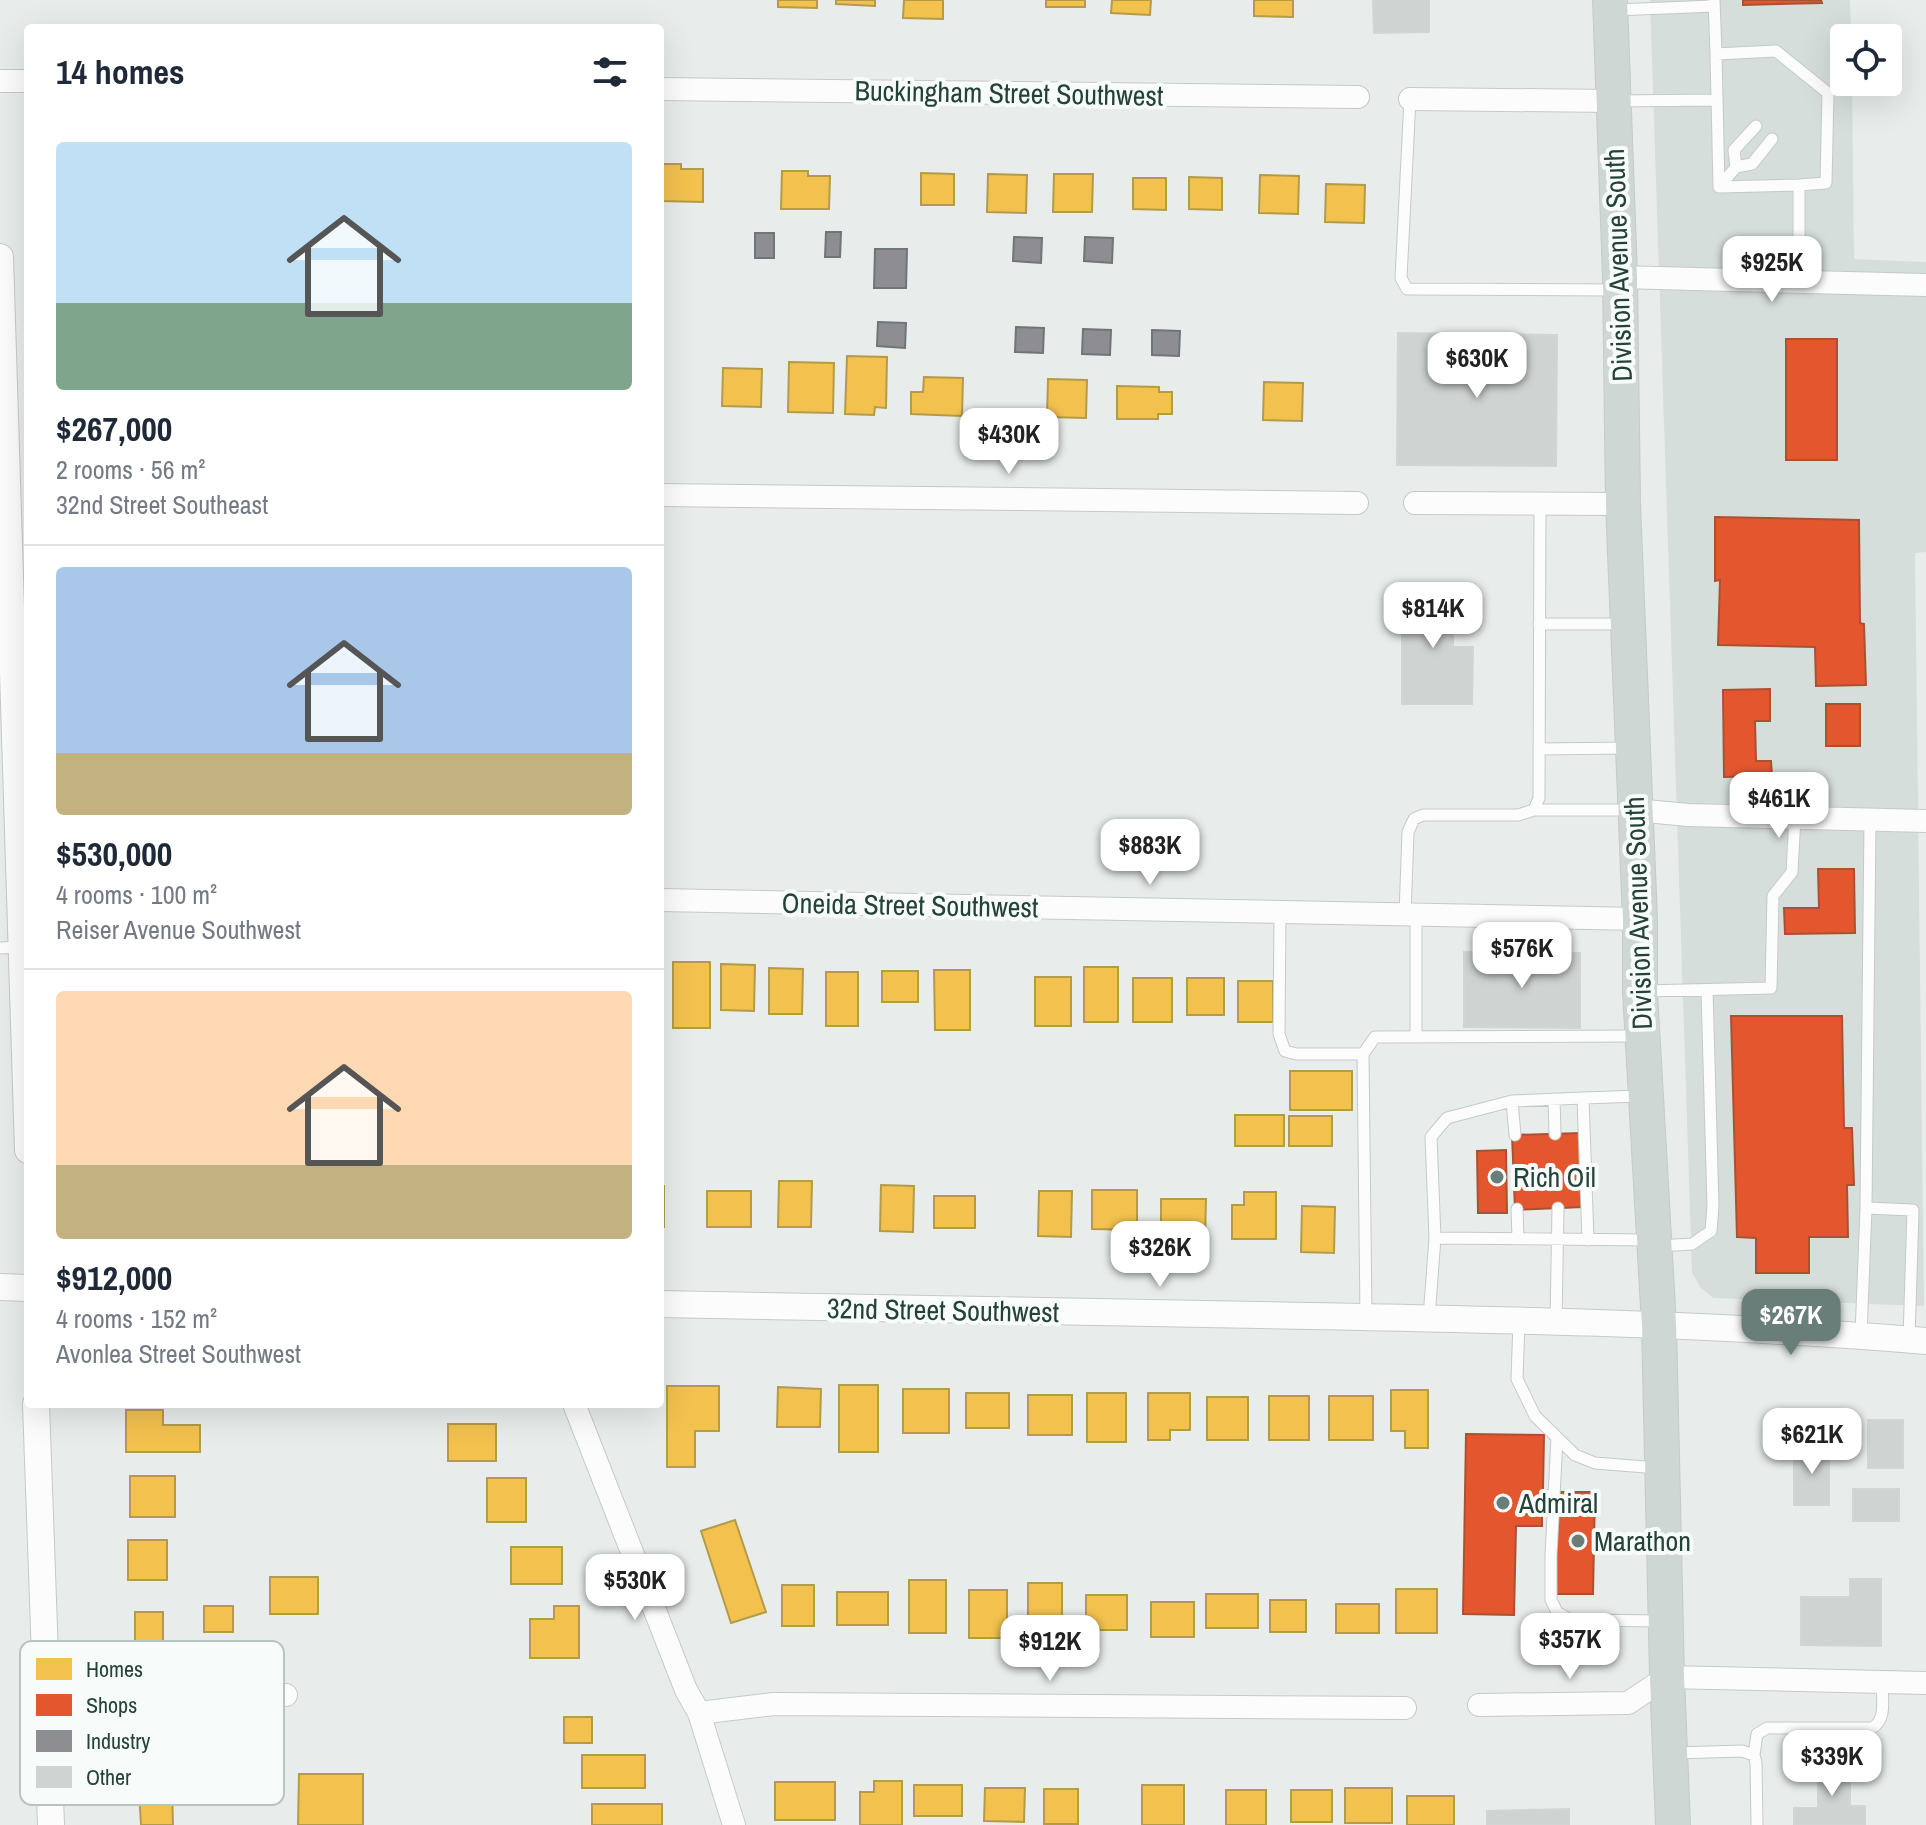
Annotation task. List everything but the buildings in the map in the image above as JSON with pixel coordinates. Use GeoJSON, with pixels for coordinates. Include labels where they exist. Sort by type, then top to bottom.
{"type":"FeatureCollection","features":[{"type":"Feature","properties":{"kind":"main road","name":"Division Avenue South"},"geometry":{"type":"LineString","coordinates":[[1610,5],[1620,283],[1623,504],[1640,919],[1640,992],[1659,1325],[1673,1825]]}},
{"type":"Feature","properties":{"kind":"street"},"geometry":{"type":"LineString","coordinates":[[0,81],[24,81]]}},
{"type":"Feature","properties":{"kind":"street","name":"Buckingham Street Southwest"},"geometry":{"type":"LineString","coordinates":[[664,89],[1358,97]]}},
{"type":"Feature","properties":{"kind":"street"},"geometry":{"type":"LineString","coordinates":[[1410,99],[1613,101]]}},
{"type":"Feature","properties":{"kind":"street"},"geometry":{"type":"LineString","coordinates":[[0,257],[18,487],[11,947],[24,1102]]}},
{"type":"Feature","properties":{"kind":"street"},"geometry":{"type":"LineString","coordinates":[[1620,283],[1926,285]]}},
{"type":"Feature","properties":{"kind":"street"},"geometry":{"type":"LineString","coordinates":[[664,495],[1357,503]]}},
{"type":"Feature","properties":{"kind":"street"},"geometry":{"type":"LineString","coordinates":[[1415,503],[1623,504]]}},
{"type":"Feature","properties":{"kind":"street"},"geometry":{"type":"LineString","coordinates":[[1635,810],[1688,815],[1926,821]]}},
{"type":"Feature","properties":{"kind":"street","name":"Oneida Street Southwest"},"geometry":{"type":"LineString","coordinates":[[664,900],[1640,919]]}},
{"type":"Feature","properties":{"kind":"street"},"geometry":{"type":"LineString","coordinates":[[0,1287],[24,1288]]}},
{"type":"Feature","properties":{"kind":"street","name":"32nd Street Southwest"},"geometry":{"type":"LineString","coordinates":[[664,1304],[1429,1318],[1659,1325],[1918,1340]]}},
{"type":"Feature","properties":{"kind":"street"},"geometry":{"type":"LineString","coordinates":[[36,1408],[46,1641]]}},
{"type":"Feature","properties":{"kind":"street"},"geometry":{"type":"LineString","coordinates":[[576,1408],[686,1690],[699,1713],[734,1825]]}},
{"type":"Feature","properties":{"kind":"street"},"geometry":{"type":"LineString","coordinates":[[1479,1705],[1628,1703],[1667,1677],[1926,1683]]}},
{"type":"Feature","properties":{"kind":"street"},"geometry":{"type":"LineString","coordinates":[[699,1713],[774,1704],[1405,1708]]}},
{"type":"Feature","properties":{"kind":"street"},"geometry":{"type":"LineString","coordinates":[[51,1805],[51,1825]]}},
{"type":"Feature","properties":{"kind":"lane"},"geometry":{"type":"LineString","coordinates":[[1610,5],[1714,3],[1719,187]]}},
{"type":"Feature","properties":{"kind":"lane"},"geometry":{"type":"LineString","coordinates":[[1716,54],[1776,51],[1798,77],[1815,83],[1828,93],[1826,183],[1719,187]]}},
{"type":"Feature","properties":{"kind":"lane"},"geometry":{"type":"LineString","coordinates":[[1807,93],[1815,83]]}},
{"type":"Feature","properties":{"kind":"lane"},"geometry":{"type":"LineString","coordinates":[[1410,99],[1401,278],[1407,289],[1620,283]]}},
{"type":"Feature","properties":{"kind":"lane"},"geometry":{"type":"LineString","coordinates":[[1613,101],[1717,100]]}},
{"type":"Feature","properties":{"kind":"lane"},"geometry":{"type":"LineString","coordinates":[[1736,167],[1734,150],[1756,126]]}},
{"type":"Feature","properties":{"kind":"lane"},"geometry":{"type":"LineString","coordinates":[[1719,187],[1736,167],[1752,164],[1772,139]]}},
{"type":"Feature","properties":{"kind":"lane"},"geometry":{"type":"LineString","coordinates":[[1799,185],[1799,282]]}},
{"type":"Feature","properties":{"kind":"lane"},"geometry":{"type":"LineString","coordinates":[[1534,810],[1539,798],[1540,503]]}},
{"type":"Feature","properties":{"kind":"lane"},"geometry":{"type":"LineString","coordinates":[[1539,624],[1628,624]]}},
{"type":"Feature","properties":{"kind":"lane"},"geometry":{"type":"LineString","coordinates":[[1539,749],[1633,748]]}},
{"type":"Feature","properties":{"kind":"lane"},"geometry":{"type":"LineString","coordinates":[[1416,1037],[1408,832],[1414,819],[1423,815],[1518,815],[1534,810],[1635,810]]}},
{"type":"Feature","properties":{"kind":"lane"},"geometry":{"type":"LineString","coordinates":[[1640,992],[1771,988],[1773,896],[1792,872],[1795,817]]}},
{"type":"Feature","properties":{"kind":"lane"},"geometry":{"type":"LineString","coordinates":[[1861,1335],[1866,1208],[1870,820]]}},
{"type":"Feature","properties":{"kind":"lane"},"geometry":{"type":"LineString","coordinates":[[1280,913],[1279,1034],[1285,1051],[1296,1054],[1363,1054]]}},
{"type":"Feature","properties":{"kind":"lane"},"geometry":{"type":"LineString","coordinates":[[1435,1238],[1692,1244],[1711,1231],[1713,1206],[1707,990]]}},
{"type":"Feature","properties":{"kind":"lane"},"geometry":{"type":"LineString","coordinates":[[1366,1317],[1363,1054],[1375,1037],[1643,1036]]}},
{"type":"Feature","properties":{"kind":"lane"},"geometry":{"type":"LineString","coordinates":[[1429,1318],[1435,1238],[1431,1137],[1447,1118],[1512,1101],[1646,1095]]}},
{"type":"Feature","properties":{"kind":"lane"},"geometry":{"type":"LineString","coordinates":[[1583,1098],[1588,1240]]}},
{"type":"Feature","properties":{"kind":"lane"},"geometry":{"type":"LineString","coordinates":[[1554,1099],[1555,1134]]}},
{"type":"Feature","properties":{"kind":"lane"},"geometry":{"type":"LineString","coordinates":[[1512,1101],[1515,1135]]}},
{"type":"Feature","properties":{"kind":"lane"},"geometry":{"type":"LineString","coordinates":[[1556,1322],[1558,1208]]}},
{"type":"Feature","properties":{"kind":"lane"},"geometry":{"type":"LineString","coordinates":[[1866,1208],[1913,1210],[1918,1340]]}},
{"type":"Feature","properties":{"kind":"lane"},"geometry":{"type":"LineString","coordinates":[[1517,1209],[1518,1239]]}},
{"type":"Feature","properties":{"kind":"lane"},"geometry":{"type":"LineString","coordinates":[[1519,1321],[1517,1379],[1535,1416],[1575,1455],[1595,1463],[1662,1469]]}},
{"type":"Feature","properties":{"kind":"lane"},"geometry":{"type":"LineString","coordinates":[[1557,1438],[1551,1555],[1551,1600],[1557,1612],[1570,1620],[1666,1620]]}},
{"type":"Feature","properties":{"kind":"lane"},"geometry":{"type":"LineString","coordinates":[[1757,1825],[1754,1755],[1757,1734],[1767,1728],[1872,1728],[1882,1718],[1882,1682]]}},
{"type":"Feature","properties":{"kind":"lane"},"geometry":{"type":"LineString","coordinates":[[1670,1753],[1742,1751],[1754,1755]]}},
{"type":"Feature","properties":{"kind":"shaded area"},"geometry":{"type":"Polygon","coordinates":[[[1650,0],[1850,0],[1851,24],[1830,24],[1830,96],[1852,96],[1854,259],[1926,262],[1926,552],[1915,553],[1924,1306],[1713,1298],[1700,1287],[1692,1272],[1650,0]]]}},
{"type":"Feature","properties":{"kind":"place","name":"Rich Oil"},"geometry":{"type":"Point","coordinates":[1497,1177]}},
{"type":"Feature","properties":{"kind":"place","name":"Admiral"},"geometry":{"type":"Point","coordinates":[1503,1503]}},
{"type":"Feature","properties":{"kind":"place","name":"Marathon"},"geometry":{"type":"Point","coordinates":[1578,1541]}}]}
